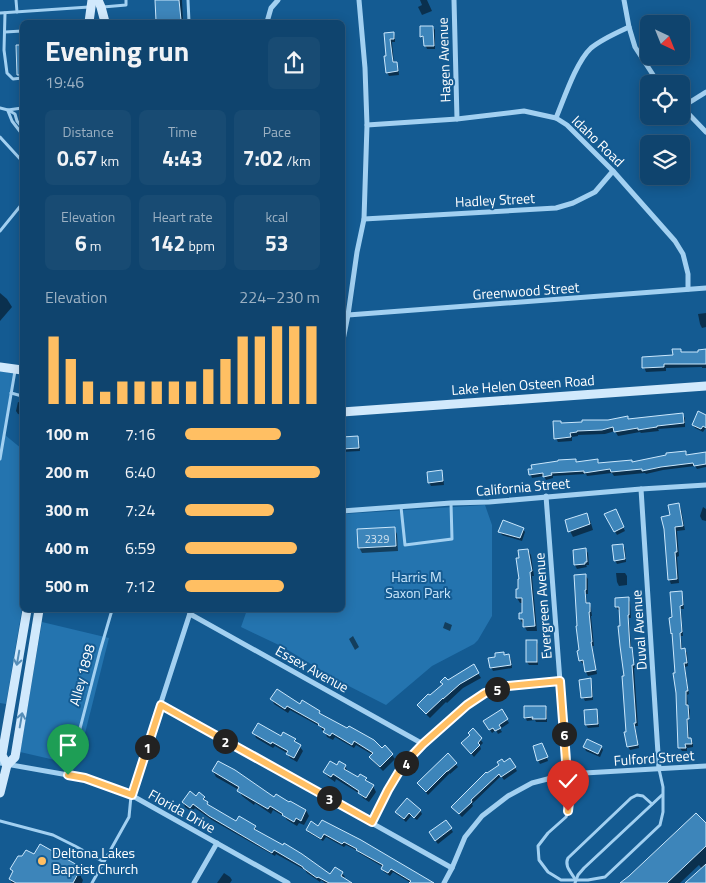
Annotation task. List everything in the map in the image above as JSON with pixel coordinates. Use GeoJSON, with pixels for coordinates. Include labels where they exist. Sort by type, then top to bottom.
{"type":"FeatureCollection","features":[{"type":"Feature","properties":{"kind":"street"},"geometry":{"type":"LineString","coordinates":[[267,20],[271,8],[278,0]]}},
{"type":"Feature","properties":{"kind":"street"},"geometry":{"type":"LineString","coordinates":[[345,330],[364,219],[367,125],[365,68],[359,0]]}},
{"type":"Feature","properties":{"kind":"street","name":"Hagen Avenue"},"geometry":{"type":"LineString","coordinates":[[454,0],[457,119]]}},
{"type":"Feature","properties":{"kind":"street"},"geometry":{"type":"LineString","coordinates":[[624,0],[635,47],[653,75]]}},
{"type":"Feature","properties":{"kind":"street"},"geometry":{"type":"LineString","coordinates":[[100,3],[104,20]]}},
{"type":"Feature","properties":{"kind":"street"},"geometry":{"type":"LineString","coordinates":[[89,20],[91,4]]}},
{"type":"Feature","properties":{"kind":"street"},"geometry":{"type":"LineString","coordinates":[[556,118],[580,62],[591,48],[629,27]]}},
{"type":"Feature","properties":{"kind":"street"},"geometry":{"type":"LineString","coordinates":[[690,102],[706,92]]}},
{"type":"Feature","properties":{"kind":"street","name":"Idaho Road"},"geometry":{"type":"LineString","coordinates":[[367,125],[457,119],[524,111],[556,118],[567,124],[613,170],[675,240],[683,254],[688,274],[688,289]]}},
{"type":"Feature","properties":{"kind":"street"},"geometry":{"type":"LineString","coordinates":[[690,115],[706,132]]}},
{"type":"Feature","properties":{"kind":"street","name":"Hadley Street"},"geometry":{"type":"LineString","coordinates":[[364,219],[556,208],[573,203],[595,192],[613,170]]}},
{"type":"Feature","properties":{"kind":"street","name":"Greenwood Street"},"geometry":{"type":"LineString","coordinates":[[348,315],[706,288]]}},
{"type":"Feature","properties":{"kind":"street"},"geometry":{"type":"LineString","coordinates":[[0,367],[19,370]]}},
{"type":"Feature","properties":{"kind":"street","name":"Lake Helen Osteen Road"},"geometry":{"type":"LineString","coordinates":[[345,412],[706,386]]}},
{"type":"Feature","properties":{"kind":"street","name":"California Street"},"geometry":{"type":"LineString","coordinates":[[345,511],[706,485]]}},
{"type":"Feature","properties":{"kind":"street","name":"Duval Avenue"},"geometry":{"type":"LineString","coordinates":[[642,489],[659,770]]}},
{"type":"Feature","properties":{"kind":"street","name":"Evergreen Avenue"},"geometry":{"type":"LineString","coordinates":[[546,496],[567,774]]}},
{"type":"Feature","properties":{"kind":"street"},"geometry":{"type":"LineString","coordinates":[[0,793],[2,755],[27,612]]}},
{"type":"Feature","properties":{"kind":"street"},"geometry":{"type":"LineString","coordinates":[[3,764],[15,757],[40,612]]}},
{"type":"Feature","properties":{"kind":"street"},"geometry":{"type":"LineString","coordinates":[[132,795],[191,612]]}},
{"type":"Feature","properties":{"kind":"street","name":"Essex Avenue"},"geometry":{"type":"LineString","coordinates":[[191,612],[423,744]]}},
{"type":"Feature","properties":{"kind":"street"},"geometry":{"type":"LineString","coordinates":[[372,822],[403,765],[423,744],[467,705],[485,693],[508,686],[560,681]]}},
{"type":"Feature","properties":{"kind":"street"},"geometry":{"type":"LineString","coordinates":[[161,705],[452,868]]}},
{"type":"Feature","properties":{"kind":"street","name":"Florida Drive"},"geometry":{"type":"LineString","coordinates":[[3,764],[85,778],[132,795],[288,883]]}},
{"type":"Feature","properties":{"kind":"street","name":"Fulford Street"},"geometry":{"type":"LineString","coordinates":[[444,883],[465,837],[482,816],[508,796],[532,783],[567,774],[706,766]]}},
{"type":"Feature","properties":{"kind":"street"},"geometry":{"type":"LineString","coordinates":[[194,883],[217,843]]}},
{"type":"Feature","properties":{"kind":"lane"},"geometry":{"type":"LineString","coordinates":[[16,0],[17,12]]}},
{"type":"Feature","properties":{"kind":"lane"},"geometry":{"type":"LineString","coordinates":[[0,13],[100,3],[126,5],[126,0]]}},
{"type":"Feature","properties":{"kind":"lane"},"geometry":{"type":"LineString","coordinates":[[188,0],[189,20]]}},
{"type":"Feature","properties":{"kind":"lane"},"geometry":{"type":"LineString","coordinates":[[5,13],[4,50],[8,72],[13,78],[20,78]]}},
{"type":"Feature","properties":{"kind":"lane"},"geometry":{"type":"LineString","coordinates":[[5,32],[20,31]]}},
{"type":"Feature","properties":{"kind":"lane"},"geometry":{"type":"LineString","coordinates":[[0,108],[15,114],[20,124]]}},
{"type":"Feature","properties":{"kind":"lane"},"geometry":{"type":"LineString","coordinates":[[8,110],[20,108]]}},
{"type":"Feature","properties":{"kind":"lane"},"geometry":{"type":"LineString","coordinates":[[8,110],[12,121],[20,131]]}},
{"type":"Feature","properties":{"kind":"lane"},"geometry":{"type":"LineString","coordinates":[[0,136],[20,159]]}},
{"type":"Feature","properties":{"kind":"lane"},"geometry":{"type":"LineString","coordinates":[[0,231],[20,206]]}},
{"type":"Feature","properties":{"kind":"lane"},"geometry":{"type":"LineString","coordinates":[[0,459],[11,393],[19,370]]}},
{"type":"Feature","properties":{"kind":"lane"},"geometry":{"type":"LineString","coordinates":[[11,393],[20,395]]}},
{"type":"Feature","properties":{"kind":"lane"},"geometry":{"type":"LineString","coordinates":[[401,507],[405,545],[452,539],[450,503]]}},
{"type":"Feature","properties":{"kind":"lane","name":"Alley 1898"},"geometry":{"type":"LineString","coordinates":[[68,775],[111,612]]}},
{"type":"Feature","properties":{"kind":"lane"},"geometry":{"type":"LineString","coordinates":[[567,774],[568,811],[566,817],[548,833],[538,846],[539,860],[548,872],[561,880],[576,882],[605,877],[660,825],[663,812],[663,794],[659,770]]}},
{"type":"Feature","properties":{"kind":"lane"},"geometry":{"type":"LineString","coordinates":[[576,882],[584,868],[663,794]]}},
{"type":"Feature","properties":{"kind":"lane"},"geometry":{"type":"LineString","coordinates":[[92,883],[129,817],[132,795]]}},
{"type":"Feature","properties":{"kind":"lane"},"geometry":{"type":"LineString","coordinates":[[576,882],[566,866],[568,858],[631,798],[637,795],[644,796],[652,804]]}},
{"type":"Feature","properties":{"kind":"lane"},"geometry":{"type":"LineString","coordinates":[[0,821],[53,835],[104,862]]}},
{"type":"Feature","properties":{"kind":"green space"},"geometry":{"type":"Polygon","coordinates":[[[0,371],[14,373],[5,435],[20,447],[21,612],[6,704],[0,703],[0,371]]]}},
{"type":"Feature","properties":{"kind":"green space","name":"Harris M. Saxon Park"},"geometry":{"type":"Polygon","coordinates":[[[485,505],[492,525],[492,616],[478,640],[474,644],[432,666],[386,705],[335,679],[283,647],[241,627],[246,612],[345,612],[345,514],[485,505]]]}},
{"type":"Feature","properties":{"kind":"green space"},"geometry":{"type":"Polygon","coordinates":[[[42,622],[109,638],[79,757],[68,763],[20,752],[42,622]]]}},
{"type":"Feature","properties":{"kind":"building"},"geometry":{"type":"Polygon","coordinates":[[[155,0],[179,0],[181,20],[156,20],[155,0]]]}},
{"type":"Feature","properties":{"kind":"building"},"geometry":{"type":"Polygon","coordinates":[[[420,26],[433,26],[434,46],[424,46],[423,36],[420,37],[420,26]]]}},
{"type":"Feature","properties":{"kind":"building"},"geometry":{"type":"Polygon","coordinates":[[[394,32],[394,39],[390,39],[393,62],[397,62],[398,71],[386,73],[384,33],[394,32]]]}},
{"type":"Feature","properties":{"kind":"building"},"geometry":{"type":"Polygon","coordinates":[[[16,45],[20,45],[20,75],[17,75],[16,45]]]}},
{"type":"Feature","properties":{"kind":"building"},"geometry":{"type":"Polygon","coordinates":[[[672,349],[681,349],[681,352],[698,352],[698,350],[706,349],[706,364],[664,364],[664,367],[642,368],[642,357],[673,355],[672,349]]]}},
{"type":"Feature","properties":{"kind":"building"},"geometry":{"type":"Polygon","coordinates":[[[698,411],[706,415],[706,428],[703,426],[701,429],[692,425],[698,411]]]}},
{"type":"Feature","properties":{"kind":"building"},"geometry":{"type":"Polygon","coordinates":[[[683,413],[684,423],[614,432],[613,427],[602,430],[577,431],[570,433],[571,437],[554,439],[553,421],[561,421],[561,423],[582,422],[582,420],[608,420],[628,416],[628,419],[683,413]]]}},
{"type":"Feature","properties":{"kind":"building"},"geometry":{"type":"Polygon","coordinates":[[[358,436],[359,448],[345,449],[345,437],[358,436]]]}},
{"type":"Feature","properties":{"kind":"building"},"geometry":{"type":"Polygon","coordinates":[[[686,451],[686,455],[706,452],[706,464],[694,466],[693,463],[642,471],[642,469],[611,472],[610,469],[584,473],[584,471],[551,473],[552,475],[543,477],[543,473],[529,475],[528,469],[532,469],[531,465],[558,460],[576,459],[576,462],[598,459],[598,463],[632,460],[632,462],[666,455],[666,453],[686,451]]]}},
{"type":"Feature","properties":{"kind":"building"},"geometry":{"type":"Polygon","coordinates":[[[442,470],[443,481],[428,483],[427,472],[442,470]]]}},
{"type":"Feature","properties":{"kind":"building"},"geometry":{"type":"Polygon","coordinates":[[[679,503],[683,526],[675,527],[677,579],[668,580],[664,529],[661,517],[670,515],[668,505],[679,503]]]}},
{"type":"Feature","properties":{"kind":"building"},"geometry":{"type":"Polygon","coordinates":[[[616,509],[624,527],[614,532],[604,514],[616,509]]]}},
{"type":"Feature","properties":{"kind":"building"},"geometry":{"type":"Polygon","coordinates":[[[587,513],[590,524],[568,532],[565,520],[587,513]]]}},
{"type":"Feature","properties":{"kind":"building"},"geometry":{"type":"Polygon","coordinates":[[[503,520],[524,528],[520,538],[498,532],[503,520]]]}},
{"type":"Feature","properties":{"kind":"building"},"geometry":{"type":"Polygon","coordinates":[[[395,527],[396,546],[358,548],[357,529],[395,527]]]}},
{"type":"Feature","properties":{"kind":"building"},"geometry":{"type":"Polygon","coordinates":[[[623,544],[625,559],[614,561],[612,545],[623,544]]]}},
{"type":"Feature","properties":{"kind":"building"},"geometry":{"type":"Polygon","coordinates":[[[586,548],[587,562],[574,565],[573,550],[586,548]]]}},
{"type":"Feature","properties":{"kind":"building"},"geometry":{"type":"Polygon","coordinates":[[[528,549],[532,571],[530,572],[535,626],[523,627],[523,619],[519,619],[519,613],[522,613],[522,598],[516,598],[519,579],[516,558],[519,558],[518,550],[528,549]]]}},
{"type":"Feature","properties":{"kind":"building"},"geometry":{"type":"Polygon","coordinates":[[[586,574],[586,603],[590,603],[591,642],[596,670],[585,672],[583,660],[579,661],[577,651],[579,650],[574,575],[586,574]]]}},
{"type":"Feature","properties":{"kind":"building"},"geometry":{"type":"Polygon","coordinates":[[[682,591],[683,605],[680,606],[681,649],[685,648],[687,663],[684,663],[688,691],[686,691],[686,705],[688,705],[689,719],[687,719],[688,738],[691,738],[692,744],[685,744],[686,748],[678,748],[676,693],[673,673],[675,673],[669,618],[672,617],[670,592],[682,591]]]}},
{"type":"Feature","properties":{"kind":"building"},"geometry":{"type":"Polygon","coordinates":[[[629,597],[630,648],[632,647],[634,665],[632,665],[636,723],[634,723],[638,745],[627,747],[624,732],[626,732],[622,676],[624,676],[618,626],[620,626],[619,607],[615,607],[615,598],[629,597]]]}},
{"type":"Feature","properties":{"kind":"building"},"geometry":{"type":"Polygon","coordinates":[[[526,640],[537,640],[537,662],[526,662],[526,640]]]}},
{"type":"Feature","properties":{"kind":"building"},"geometry":{"type":"Polygon","coordinates":[[[504,652],[504,655],[509,654],[511,665],[490,668],[488,658],[495,657],[495,653],[504,652]]]}},
{"type":"Feature","properties":{"kind":"building"},"geometry":{"type":"Polygon","coordinates":[[[474,664],[479,673],[460,684],[426,714],[417,705],[428,694],[430,695],[443,684],[440,682],[445,677],[448,680],[474,664]]]}},
{"type":"Feature","properties":{"kind":"building"},"geometry":{"type":"Polygon","coordinates":[[[591,678],[592,697],[581,698],[579,680],[591,678]]]}},
{"type":"Feature","properties":{"kind":"building"},"geometry":{"type":"Polygon","coordinates":[[[277,689],[300,704],[302,700],[320,711],[319,713],[347,728],[349,726],[374,740],[382,748],[385,745],[393,754],[380,767],[369,757],[373,753],[354,741],[352,745],[332,733],[330,736],[323,732],[325,729],[319,724],[287,706],[285,709],[270,699],[277,689]]]}},
{"type":"Feature","properties":{"kind":"building"},"geometry":{"type":"Polygon","coordinates":[[[524,706],[546,706],[546,719],[524,718],[524,706]]]}},
{"type":"Feature","properties":{"kind":"building"},"geometry":{"type":"Polygon","coordinates":[[[502,709],[508,719],[499,725],[501,728],[495,731],[493,728],[489,730],[483,721],[502,709]]]}},
{"type":"Feature","properties":{"kind":"building"},"geometry":{"type":"Polygon","coordinates":[[[597,709],[598,724],[585,725],[584,710],[597,709]]]}},
{"type":"Feature","properties":{"kind":"building"},"geometry":{"type":"Polygon","coordinates":[[[258,723],[281,736],[283,732],[296,739],[294,741],[301,745],[294,758],[286,754],[288,751],[252,733],[258,723]]]}},
{"type":"Feature","properties":{"kind":"building"},"geometry":{"type":"Polygon","coordinates":[[[473,728],[482,738],[478,743],[480,745],[471,754],[461,743],[470,735],[468,733],[473,728]]]}},
{"type":"Feature","properties":{"kind":"building"},"geometry":{"type":"Polygon","coordinates":[[[587,739],[602,746],[598,754],[583,747],[587,739]]]}},
{"type":"Feature","properties":{"kind":"building"},"geometry":{"type":"Polygon","coordinates":[[[542,743],[548,757],[537,761],[533,746],[542,743]]]}},
{"type":"Feature","properties":{"kind":"building"},"geometry":{"type":"Polygon","coordinates":[[[448,753],[457,763],[426,792],[417,783],[448,753]]]}},
{"type":"Feature","properties":{"kind":"building"},"geometry":{"type":"Polygon","coordinates":[[[510,758],[516,767],[501,777],[499,774],[459,814],[451,807],[486,772],[499,765],[497,762],[502,759],[504,762],[510,758]]]}},
{"type":"Feature","properties":{"kind":"building"},"geometry":{"type":"Polygon","coordinates":[[[218,761],[235,770],[274,797],[276,794],[306,810],[301,821],[296,818],[294,822],[270,806],[268,809],[237,791],[239,787],[212,771],[218,761]]]}},
{"type":"Feature","properties":{"kind":"building"},"geometry":{"type":"Polygon","coordinates":[[[330,761],[337,765],[339,761],[346,765],[344,769],[358,777],[360,774],[367,778],[365,780],[374,785],[366,798],[358,793],[359,791],[333,774],[331,777],[323,772],[330,761]]]}},
{"type":"Feature","properties":{"kind":"building"},"geometry":{"type":"Polygon","coordinates":[[[190,791],[196,796],[199,792],[205,797],[203,799],[208,802],[207,804],[236,821],[239,816],[256,826],[254,829],[283,845],[284,843],[330,874],[335,867],[343,872],[341,876],[352,883],[329,883],[317,878],[303,867],[274,850],[272,853],[209,816],[193,804],[190,808],[182,802],[190,791]]]}},
{"type":"Feature","properties":{"kind":"building"},"geometry":{"type":"Polygon","coordinates":[[[407,798],[421,810],[414,818],[409,813],[404,819],[395,812],[407,798]]]}},
{"type":"Feature","properties":{"kind":"building"},"geometry":{"type":"Polygon","coordinates":[[[696,813],[706,823],[706,846],[667,883],[620,883],[629,876],[696,813]]]}},
{"type":"Feature","properties":{"kind":"building"},"geometry":{"type":"Polygon","coordinates":[[[322,820],[361,840],[434,883],[409,883],[411,881],[391,869],[388,873],[381,869],[383,865],[344,842],[342,844],[324,834],[321,839],[306,830],[311,821],[318,826],[322,820]]]}},
{"type":"Feature","properties":{"kind":"building"},"geometry":{"type":"Polygon","coordinates":[[[446,820],[452,828],[435,841],[429,832],[446,820]]]}},
{"type":"Feature","properties":{"kind":"building","name":"Deltona Lakes Baptist Church"},"geometry":{"type":"Polygon","coordinates":[[[40,844],[79,866],[76,870],[79,872],[73,883],[16,883],[9,879],[13,871],[10,869],[18,856],[22,856],[26,850],[34,854],[40,844]]]}},
{"type":"Feature","properties":{"kind":"building"},"geometry":{"type":"Polygon","coordinates":[[[706,864],[706,883],[685,883],[706,864]]]}},
{"type":"Feature","properties":{"kind":"place","name":"Deltona Lakes Baptist Church"},"geometry":{"type":"Point","coordinates":[42,861]}},
{"type":"Feature","properties":{"kind":"route"},"geometry":{"type":"LineString","coordinates":[[68,775],[85,778],[132,795],[161,705],[372,822],[403,765],[423,744],[467,705],[485,693],[508,686],[560,681],[569,801],[568,811]]}}]}
